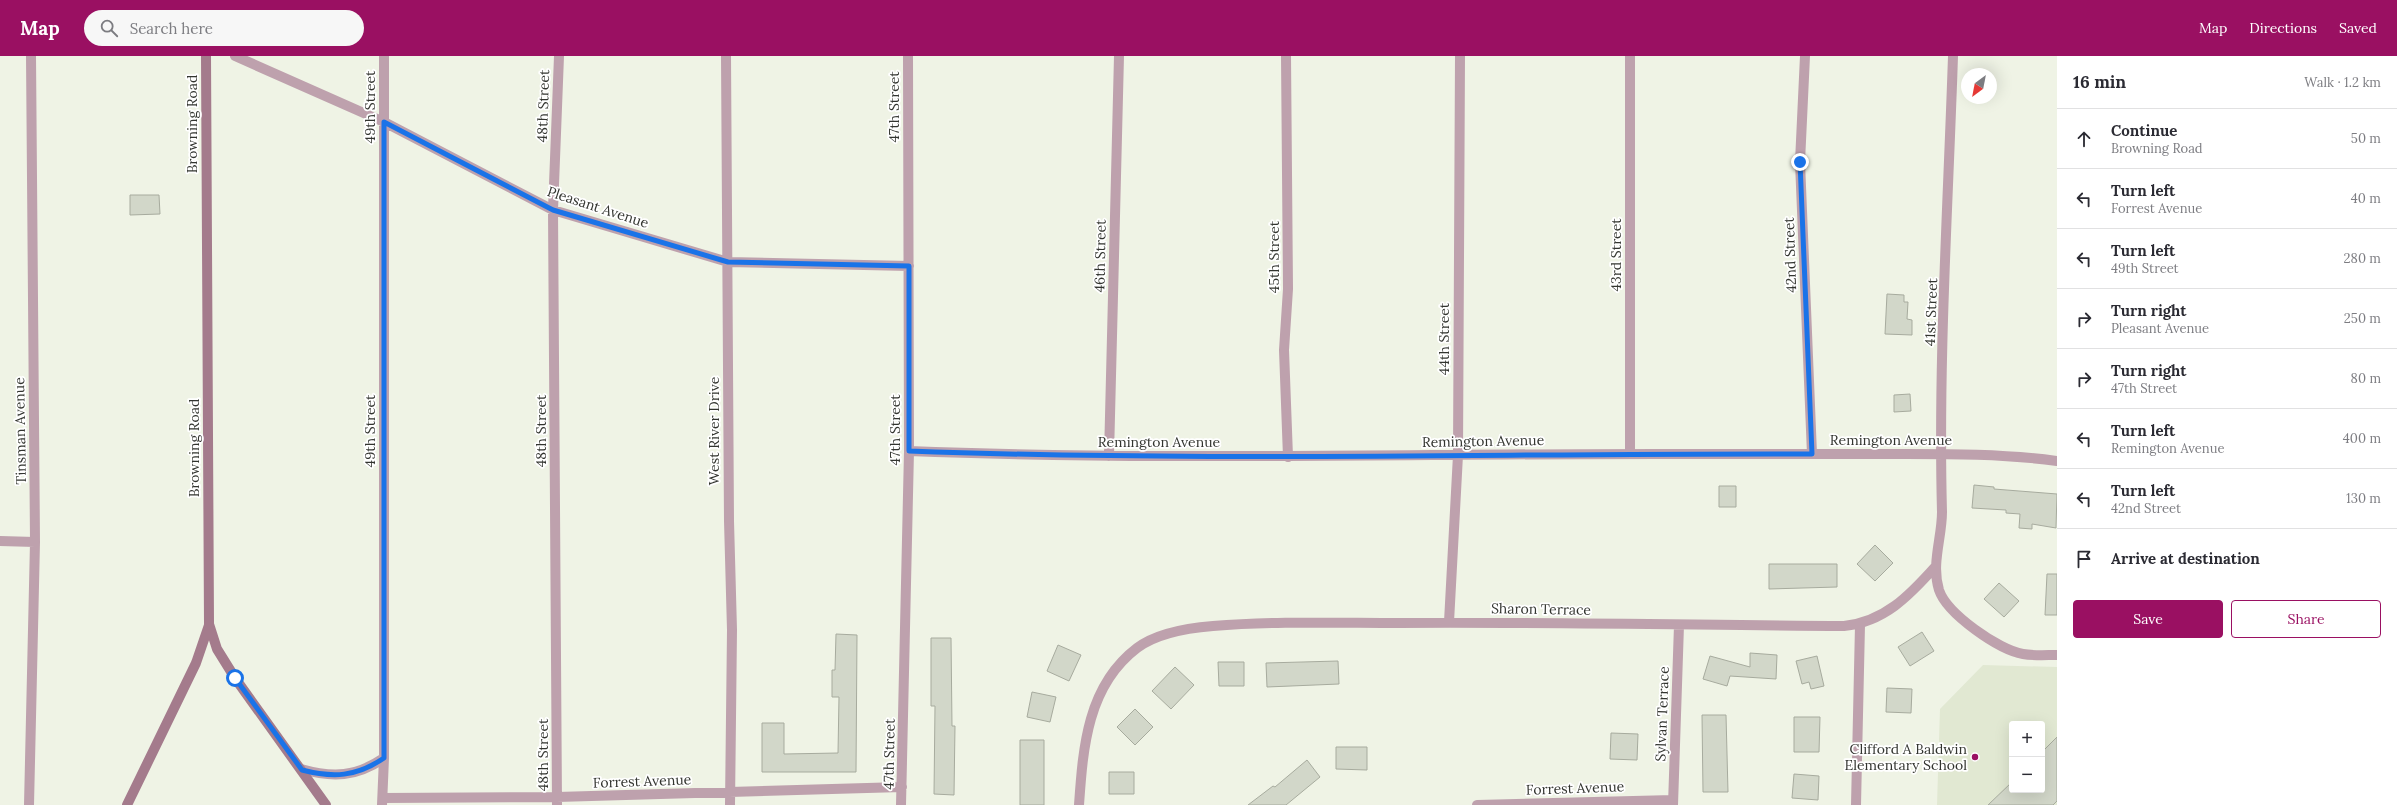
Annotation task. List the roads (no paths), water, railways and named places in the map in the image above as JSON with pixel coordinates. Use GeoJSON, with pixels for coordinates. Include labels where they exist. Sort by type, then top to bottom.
{"type":"FeatureCollection","features":[{"type":"Feature","properties":{"kind":"main road","name":"Browning Road"},"geometry":{"type":"LineString","coordinates":[[206,56],[209,624],[217,649],[235,678],[326,805]]}},
{"type":"Feature","properties":{"kind":"main road"},"geometry":{"type":"LineString","coordinates":[[127,805],[196,664],[209,624]]}},
{"type":"Feature","properties":{"kind":"street","name":"Tinsman Avenue"},"geometry":{"type":"LineString","coordinates":[[29,805],[35,542],[31,56]]}},
{"type":"Feature","properties":{"kind":"street","name":"Pleasant Avenue"},"geometry":{"type":"LineString","coordinates":[[235,56],[384,122],[553,210],[728,262],[909,266]]}},
{"type":"Feature","properties":{"kind":"street","name":"49th Street"},"geometry":{"type":"LineString","coordinates":[[382,802],[384,758],[384,56]]}},
{"type":"Feature","properties":{"kind":"street","name":"48th Street"},"geometry":{"type":"LineString","coordinates":[[557,801],[553,210],[559,56]]}},
{"type":"Feature","properties":{"kind":"street","name":"West River Drive"},"geometry":{"type":"LineString","coordinates":[[726,56],[728,521],[732,630],[730,805]]}},
{"type":"Feature","properties":{"kind":"street","name":"47th Street"},"geometry":{"type":"LineString","coordinates":[[901,805],[909,451],[908,56]]}},
{"type":"Feature","properties":{"kind":"street","name":"46th Street"},"geometry":{"type":"LineString","coordinates":[[1109,456],[1119,56]]}},
{"type":"Feature","properties":{"kind":"street","name":"45th Street"},"geometry":{"type":"LineString","coordinates":[[1286,56],[1288,289],[1284,350],[1288,457]]}},
{"type":"Feature","properties":{"kind":"street","name":"44th Street"},"geometry":{"type":"LineString","coordinates":[[1448,622],[1458,455],[1460,56]]}},
{"type":"Feature","properties":{"kind":"street","name":"43rd Street"},"geometry":{"type":"LineString","coordinates":[[1630,56],[1630,453]]}},
{"type":"Feature","properties":{"kind":"street","name":"42nd Street"},"geometry":{"type":"LineString","coordinates":[[1805,56],[1800,162],[1812,454]]}},
{"type":"Feature","properties":{"kind":"street","name":"41st Street"},"geometry":{"type":"LineString","coordinates":[[1935,567],[1942,527],[1940,454],[1953,56]]}},
{"type":"Feature","properties":{"kind":"street","name":"Remington Avenue"},"geometry":{"type":"LineString","coordinates":[[909,451],[1109,456],[1288,457],[1630,453],[1940,454],[2018,456],[2057,461]]}},
{"type":"Feature","properties":{"kind":"street"},"geometry":{"type":"LineString","coordinates":[[0,541],[35,542]]}},
{"type":"Feature","properties":{"kind":"street"},"geometry":{"type":"LineString","coordinates":[[1935,567],[1939,591],[1957,615],[1996,644],[2023,654],[2057,655]]}},
{"type":"Feature","properties":{"kind":"street","name":"Sharon Terrace"},"geometry":{"type":"LineString","coordinates":[[1080,805],[1086,731],[1094,704],[1120,664],[1137,648],[1154,638],[1180,630],[1211,626],[1448,622],[1678,625],[1860,625],[1883,614],[1906,600],[1935,567]]}},
{"type":"Feature","properties":{"kind":"street","name":"Sylvan Terrace"},"geometry":{"type":"LineString","coordinates":[[1673,802],[1678,625]]}},
{"type":"Feature","properties":{"kind":"street"},"geometry":{"type":"LineString","coordinates":[[1856,805],[1860,625]]}},
{"type":"Feature","properties":{"kind":"street"},"geometry":{"type":"LineString","coordinates":[[302,770],[331,776],[347,774],[364,769],[384,758]]}},
{"type":"Feature","properties":{"kind":"street","name":"Forrest Avenue"},"geometry":{"type":"LineString","coordinates":[[382,802],[557,801],[730,792],[902,787]]}},
{"type":"Feature","properties":{"kind":"street","name":"Forrest Avenue"},"geometry":{"type":"LineString","coordinates":[[1477,805],[1673,802]]}},
{"type":"Feature","properties":{"kind":"place","name":"Clifford A Baldwin Elementary School"},"geometry":{"type":"Point","coordinates":[1975,757]}}]}
